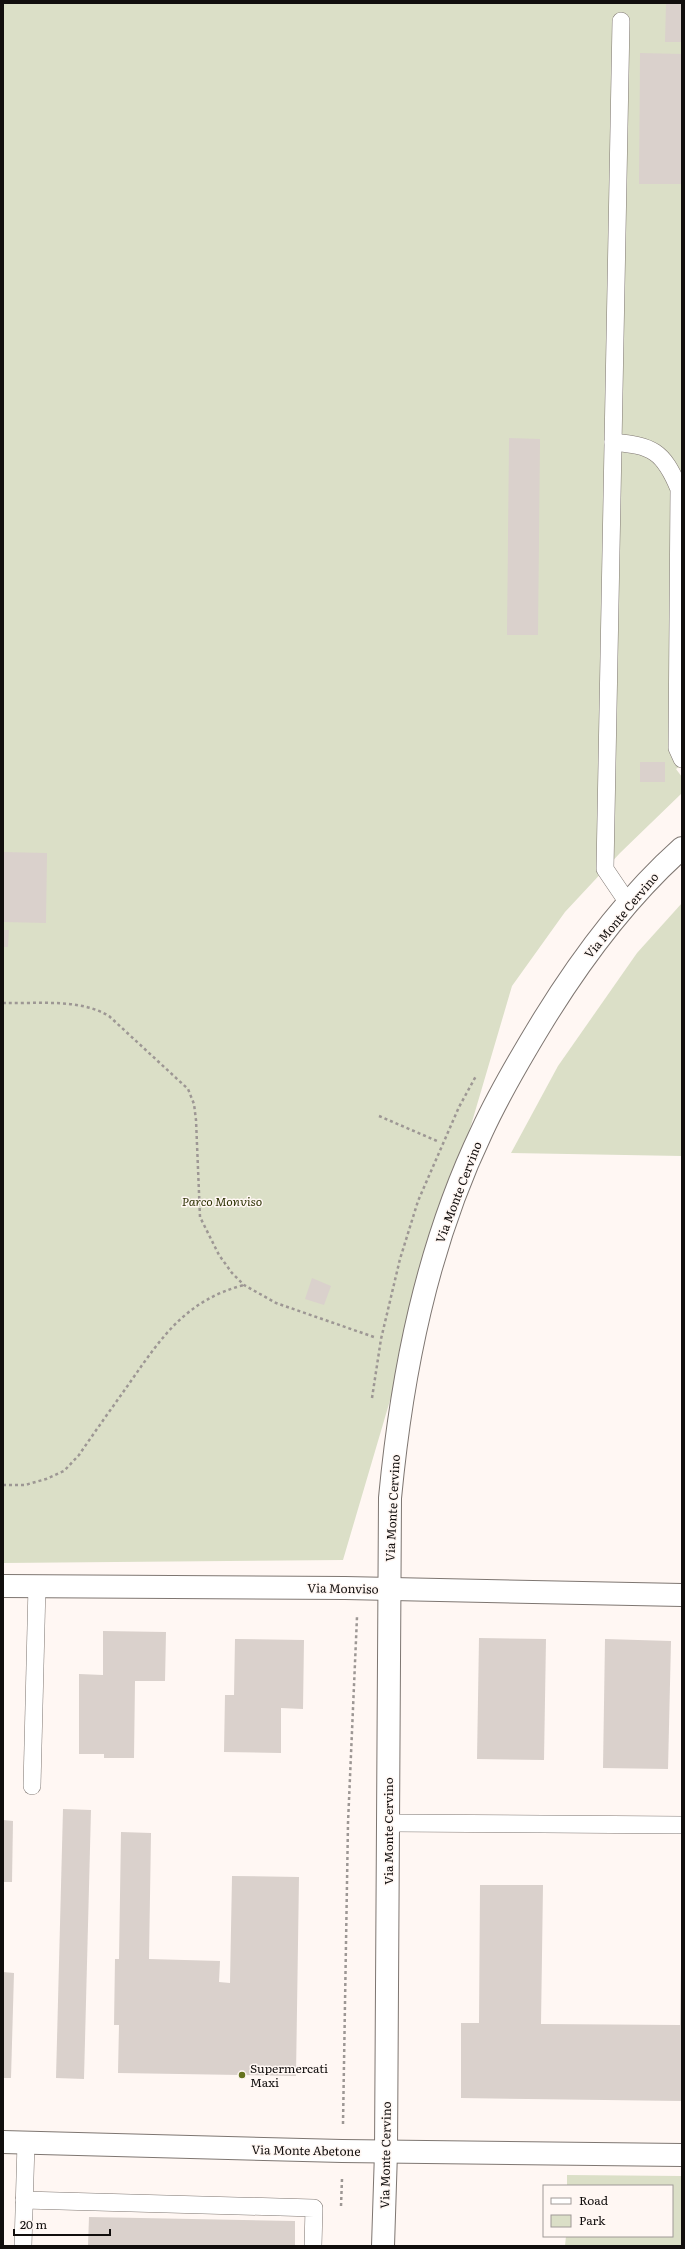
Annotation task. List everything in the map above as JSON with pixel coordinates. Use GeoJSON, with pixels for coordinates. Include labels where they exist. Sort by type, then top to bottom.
{"type":"FeatureCollection","features":[{"type":"Feature","properties":{"kind":"street","name":"Via Monte Cervino"},"geometry":{"type":"LineString","coordinates":[[383,2246],[386,2152],[390,1498],[396,1435],[418,1314],[437,1244],[462,1175],[482,1131],[523,1053],[564,987],[628,903],[660,867],[682,848]]}},
{"type":"Feature","properties":{"kind":"street","name":"Via Monviso"},"geometry":{"type":"LineString","coordinates":[[3,1586],[389,1589],[682,1595]]}},
{"type":"Feature","properties":{"kind":"street","name":"Via Monte Abetone"},"geometry":{"type":"LineString","coordinates":[[3,2142],[386,2152],[530,2152],[682,2155]]}},
{"type":"Feature","properties":{"kind":"lane"},"geometry":{"type":"LineString","coordinates":[[621,21],[605,869],[628,903]]}},
{"type":"Feature","properties":{"kind":"lane"},"geometry":{"type":"LineString","coordinates":[[612,442],[642,445],[658,455],[671,468],[679,488],[677,748],[682,759]]}},
{"type":"Feature","properties":{"kind":"lane"},"geometry":{"type":"LineString","coordinates":[[32,1786],[37,1586]]}},
{"type":"Feature","properties":{"kind":"lane"},"geometry":{"type":"LineString","coordinates":[[389,1823],[682,1824]]}},
{"type":"Feature","properties":{"kind":"lane"},"geometry":{"type":"LineString","coordinates":[[23,2246],[26,2143]]}},
{"type":"Feature","properties":{"kind":"lane"},"geometry":{"type":"LineString","coordinates":[[24,2200],[314,2208],[313,2246]]}},
{"type":"Feature","properties":{"kind":"path"},"geometry":{"type":"LineString","coordinates":[[3,1003],[82,1005],[97,1009],[109,1016],[188,1090],[194,1104],[196,1120],[200,1217],[219,1255],[244,1285],[276,1303],[374,1338]]}},
{"type":"Feature","properties":{"kind":"path"},"geometry":{"type":"LineString","coordinates":[[378,1116],[437,1141]]}},
{"type":"Feature","properties":{"kind":"path"},"geometry":{"type":"LineString","coordinates":[[3,1484],[25,1485],[64,1471],[79,1455],[164,1334],[183,1316],[204,1301],[223,1290],[244,1285]]}},
{"type":"Feature","properties":{"kind":"green space","name":"Parco Monviso"},"geometry":{"type":"Polygon","coordinates":[[[3,3],[682,3],[682,765],[676,769],[682,777],[682,793],[620,853],[565,912],[512,986],[343,1560],[3,1563],[3,3]]]}},
{"type":"Feature","properties":{"kind":"green space"},"geometry":{"type":"Polygon","coordinates":[[[682,903],[682,1156],[511,1153],[558,1066],[637,953],[682,903]]]}},
{"type":"Feature","properties":{"kind":"green space"},"geometry":{"type":"Polygon","coordinates":[[[567,2175],[682,2176],[682,2246],[565,2246],[566,2237],[673,2237],[673,2185],[567,2185],[567,2175]]]}},
{"type":"Feature","properties":{"kind":"building"},"geometry":{"type":"Polygon","coordinates":[[[666,3],[682,3],[682,42],[665,42],[666,3]]]}},
{"type":"Feature","properties":{"kind":"building"},"geometry":{"type":"Polygon","coordinates":[[[640,53],[682,54],[682,184],[639,184],[640,53]]]}},
{"type":"Feature","properties":{"kind":"building"},"geometry":{"type":"Polygon","coordinates":[[[509,438],[540,439],[538,635],[507,635],[509,438]]]}},
{"type":"Feature","properties":{"kind":"building"},"geometry":{"type":"Polygon","coordinates":[[[640,762],[665,762],[665,782],[640,782],[640,762]]]}},
{"type":"Feature","properties":{"kind":"building"},"geometry":{"type":"Polygon","coordinates":[[[3,852],[47,853],[46,923],[3,922],[3,852]]]}},
{"type":"Feature","properties":{"kind":"building"},"geometry":{"type":"Polygon","coordinates":[[[3,930],[9,930],[8,947],[3,947],[3,930]]]}},
{"type":"Feature","properties":{"kind":"building"},"geometry":{"type":"Polygon","coordinates":[[[312,1278],[331,1286],[324,1305],[305,1299],[312,1278]]]}},
{"type":"Feature","properties":{"kind":"building"},"geometry":{"type":"Polygon","coordinates":[[[103,1631],[166,1632],[165,1681],[135,1681],[134,1758],[104,1758],[104,1754],[79,1754],[79,1674],[103,1675],[103,1631]]]}},
{"type":"Feature","properties":{"kind":"building"},"geometry":{"type":"Polygon","coordinates":[[[479,1638],[546,1639],[544,1760],[477,1759],[479,1638]]]}},
{"type":"Feature","properties":{"kind":"building"},"geometry":{"type":"Polygon","coordinates":[[[235,1639],[304,1640],[303,1709],[281,1708],[281,1753],[224,1752],[225,1695],[234,1695],[235,1639]]]}},
{"type":"Feature","properties":{"kind":"building"},"geometry":{"type":"Polygon","coordinates":[[[605,1639],[671,1641],[668,1769],[603,1768],[605,1639]]]}},
{"type":"Feature","properties":{"kind":"building"},"geometry":{"type":"Polygon","coordinates":[[[63,1809],[91,1810],[84,2079],[56,2078],[63,1809]]]}},
{"type":"Feature","properties":{"kind":"building"},"geometry":{"type":"Polygon","coordinates":[[[3,1820],[13,1821],[12,1882],[3,1882],[3,1820]]]}},
{"type":"Feature","properties":{"kind":"building"},"geometry":{"type":"Polygon","coordinates":[[[121,1832],[151,1833],[149,1959],[220,1961],[219,1982],[230,1983],[232,1876],[299,1877],[296,2076],[118,2073],[119,2025],[114,2025],[115,1959],[119,1959],[121,1832]]]}},
{"type":"Feature","properties":{"kind":"building"},"geometry":{"type":"Polygon","coordinates":[[[480,1885],[543,1885],[541,2024],[680,2025],[682,1904],[682,2101],[461,2098],[461,2023],[479,2023],[480,1885]]]}},
{"type":"Feature","properties":{"kind":"building"},"geometry":{"type":"Polygon","coordinates":[[[3,1972],[14,1973],[11,2078],[3,2078],[3,1972]]]}},
{"type":"Feature","properties":{"kind":"building"},"geometry":{"type":"Polygon","coordinates":[[[89,2217],[295,2221],[295,2246],[88,2246],[89,2217]]]}},
{"type":"Feature","properties":{"kind":"place","name":"Supermercati Maxi"},"geometry":{"type":"Point","coordinates":[242,2075]}}]}
